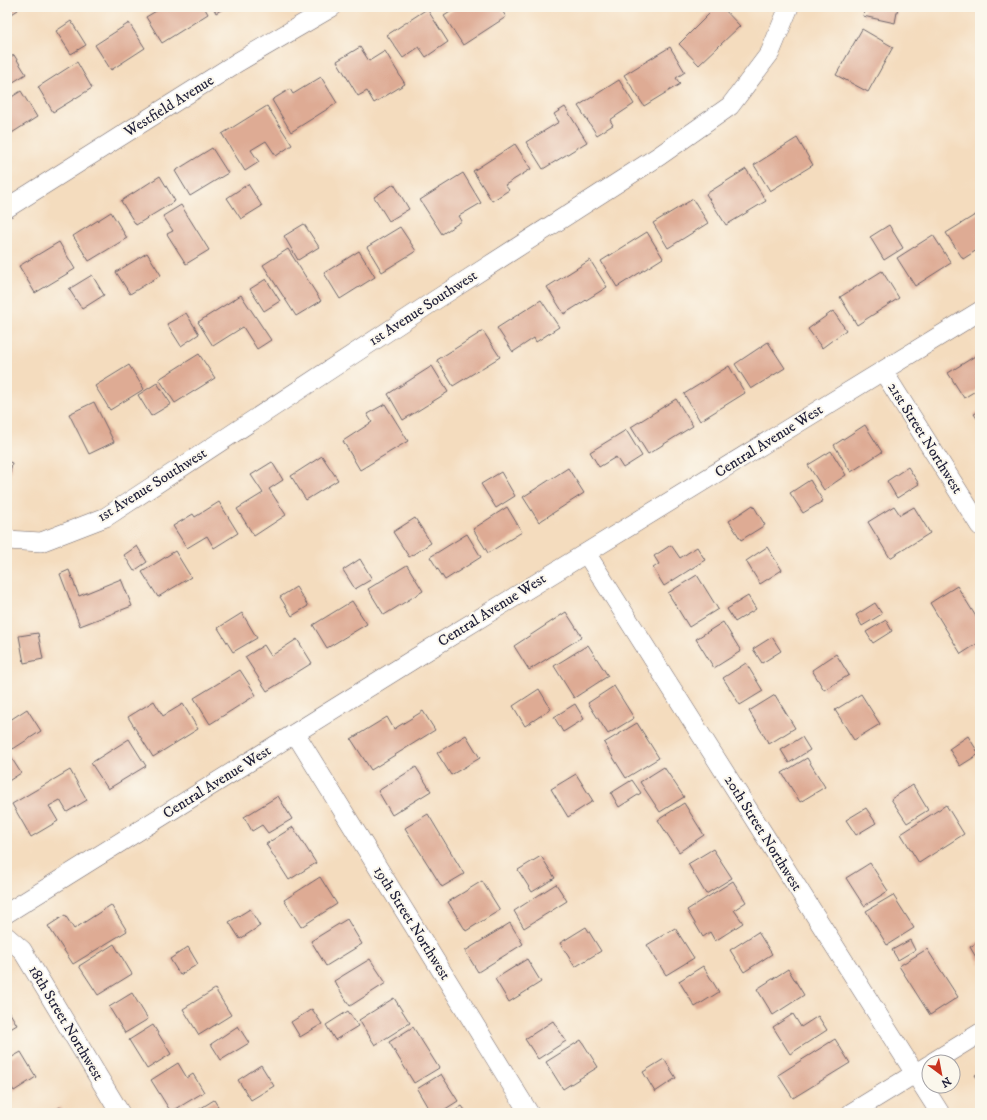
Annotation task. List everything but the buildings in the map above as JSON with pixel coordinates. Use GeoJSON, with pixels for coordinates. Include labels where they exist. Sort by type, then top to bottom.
{"type":"FeatureCollection","features":[{"type":"Feature","properties":{"kind":"street","name":"Westfield Avenue"},"geometry":{"type":"LineString","coordinates":[[7,208],[238,62],[332,7]]}},
{"type":"Feature","properties":{"kind":"street","name":"1st Avenue Southwest"},"geometry":{"type":"LineString","coordinates":[[7,540],[42,542],[106,517],[430,303],[659,156],[730,106],[770,53],[789,7]]}},
{"type":"Feature","properties":{"kind":"street","name":"Central Avenue West"},"geometry":{"type":"LineString","coordinates":[[7,913],[295,733],[980,311]]}},
{"type":"Feature","properties":{"kind":"street","name":"21st Street Northwest"},"geometry":{"type":"LineString","coordinates":[[883,371],[980,526]]}},
{"type":"Feature","properties":{"kind":"street","name":"20th Street Northwest"},"geometry":{"type":"LineString","coordinates":[[586,553],[921,1067]]}},
{"type":"Feature","properties":{"kind":"street","name":"19th Street Northwest"},"geometry":{"type":"LineString","coordinates":[[295,733],[529,1113]]}},
{"type":"Feature","properties":{"kind":"street","name":"18th Street Northwest"},"geometry":{"type":"LineString","coordinates":[[7,937],[22,950],[120,1113]]}},
{"type":"Feature","properties":{"kind":"street"},"geometry":{"type":"LineString","coordinates":[[946,1054],[980,1033]]}},
{"type":"Feature","properties":{"kind":"street"},"geometry":{"type":"LineString","coordinates":[[851,1113],[921,1070]]}},
{"type":"Feature","properties":{"kind":"street","name":"20th Street Northwest"},"geometry":{"type":"LineString","coordinates":[[932,1094],[940,1113]]}}]}
